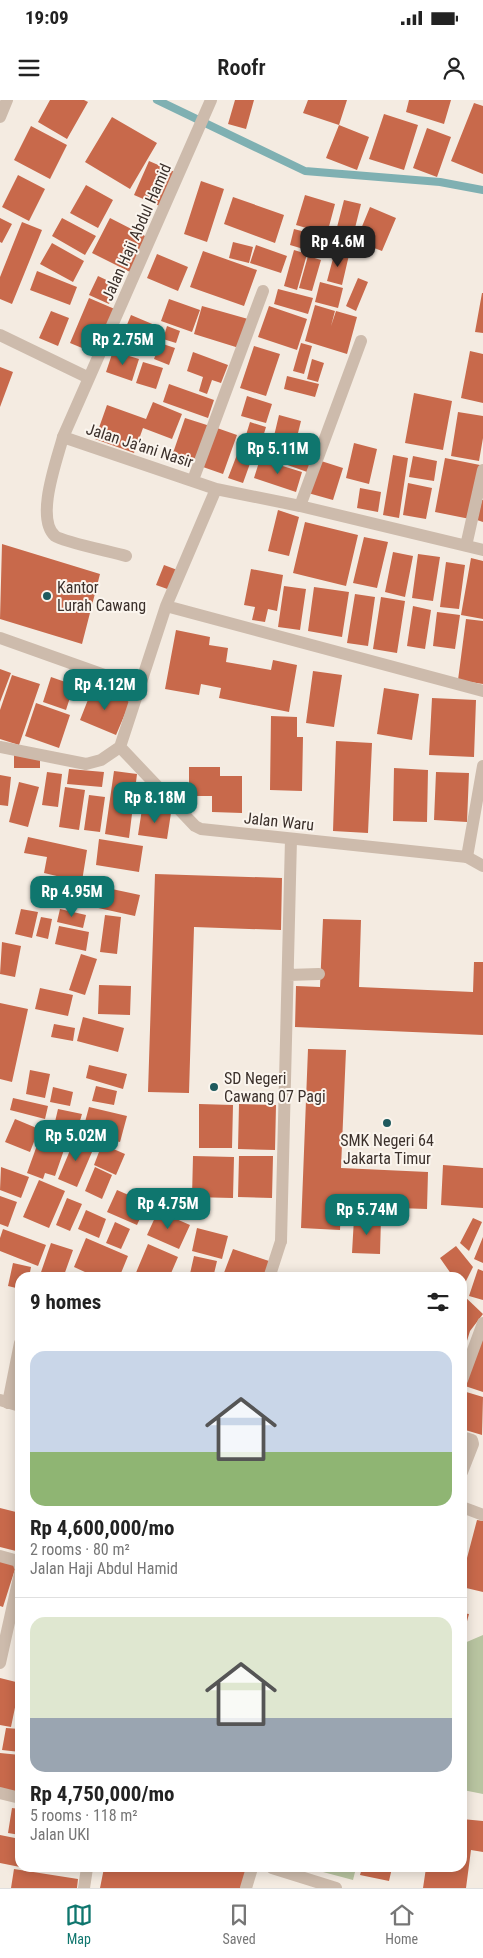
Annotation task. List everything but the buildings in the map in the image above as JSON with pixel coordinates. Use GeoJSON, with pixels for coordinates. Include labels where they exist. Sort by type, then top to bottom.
{"type":"FeatureCollection","features":[{"type":"Feature","properties":{"kind":"street"},"geometry":{"type":"LineString","coordinates":[[0,116],[8,100]]}},
{"type":"Feature","properties":{"kind":"street","name":"Jalan Haji Abdul Hamid"},"geometry":{"type":"LineString","coordinates":[[89,378],[211,100]]}},
{"type":"Feature","properties":{"kind":"street"},"geometry":{"type":"LineString","coordinates":[[193,480],[263,291]]}},
{"type":"Feature","properties":{"kind":"street"},"geometry":{"type":"LineString","coordinates":[[0,335],[89,378]]}},
{"type":"Feature","properties":{"kind":"street"},"geometry":{"type":"LineString","coordinates":[[300,506],[361,341]]}},
{"type":"Feature","properties":{"kind":"street","name":"Jalan Ja'ani Nasir"},"geometry":{"type":"LineString","coordinates":[[89,378],[63,437],[216,489],[300,506],[483,550]]}},
{"type":"Feature","properties":{"kind":"street"},"geometry":{"type":"LineString","coordinates":[[63,437],[46,508],[47,524],[56,537],[126,556]]}},
{"type":"Feature","properties":{"kind":"street"},"geometry":{"type":"LineString","coordinates":[[466,546],[483,470]]}},
{"type":"Feature","properties":{"kind":"street"},"geometry":{"type":"LineString","coordinates":[[0,747],[86,764],[101,760],[120,747],[166,606],[216,489]]}},
{"type":"Feature","properties":{"kind":"street"},"geometry":{"type":"LineString","coordinates":[[166,606],[483,691]]}},
{"type":"Feature","properties":{"kind":"street"},"geometry":{"type":"LineString","coordinates":[[0,638],[138,687]]}},
{"type":"Feature","properties":{"kind":"street","name":"Jalan Waru"},"geometry":{"type":"LineString","coordinates":[[120,747],[201,829],[466,857]]}},
{"type":"Feature","properties":{"kind":"street"},"geometry":{"type":"LineString","coordinates":[[483,766],[466,857],[483,866]]}},
{"type":"Feature","properties":{"kind":"street"},"geometry":{"type":"LineString","coordinates":[[270,1272],[281,1241],[291,839]]}},
{"type":"Feature","properties":{"kind":"street"},"geometry":{"type":"LineString","coordinates":[[288,975],[318,974]]}},
{"type":"Feature","properties":{"kind":"street"},"geometry":{"type":"LineString","coordinates":[[467,1366],[483,1323]]}},
{"type":"Feature","properties":{"kind":"street"},"geometry":{"type":"LineString","coordinates":[[10,1403],[15,1373]]}},
{"type":"Feature","properties":{"kind":"street"},"geometry":{"type":"LineString","coordinates":[[467,1438],[472,1440],[473,1444],[467,1459]]}},
{"type":"Feature","properties":{"kind":"street"},"geometry":{"type":"LineString","coordinates":[[467,1509],[483,1515]]}},
{"type":"Feature","properties":{"kind":"street"},"geometry":{"type":"LineString","coordinates":[[0,1556],[15,1560]]}},
{"type":"Feature","properties":{"kind":"street"},"geometry":{"type":"LineString","coordinates":[[0,1663],[15,1596]]}},
{"type":"Feature","properties":{"kind":"street"},"geometry":{"type":"LineString","coordinates":[[0,1793],[15,1797]]}},
{"type":"Feature","properties":{"kind":"street"},"geometry":{"type":"LineString","coordinates":[[84,1888],[86,1872]]}},
{"type":"Feature","properties":{"kind":"street"},"geometry":{"type":"LineString","coordinates":[[246,1888],[251,1872]]}},
{"type":"Feature","properties":{"kind":"street"},"geometry":{"type":"LineString","coordinates":[[285,1872],[336,1888]]}},
{"type":"Feature","properties":{"kind":"green space"},"geometry":{"type":"Polygon","coordinates":[[[483,1635],[483,1794],[467,1791],[467,1642],[483,1635]]]}},
{"type":"Feature","properties":{"kind":"green space"},"geometry":{"type":"Polygon","coordinates":[[[323,1872],[355,1872],[353,1880],[323,1872]]]}},
{"type":"Feature","properties":{"kind":"waterway"},"geometry":{"type":"LineString","coordinates":[[157,100],[305,171],[440,182],[483,190]]}},
{"type":"Feature","properties":{"kind":"place","name":"Kantor Lurah Cawang"},"geometry":{"type":"Point","coordinates":[47,596]}},
{"type":"Feature","properties":{"kind":"place","name":"SD Negeri Cawang 07 Pagi"},"geometry":{"type":"Point","coordinates":[214,1087]}},
{"type":"Feature","properties":{"kind":"place","name":"SMK Negeri 64 Jakarta Timur"},"geometry":{"type":"Point","coordinates":[387,1123]}}]}
